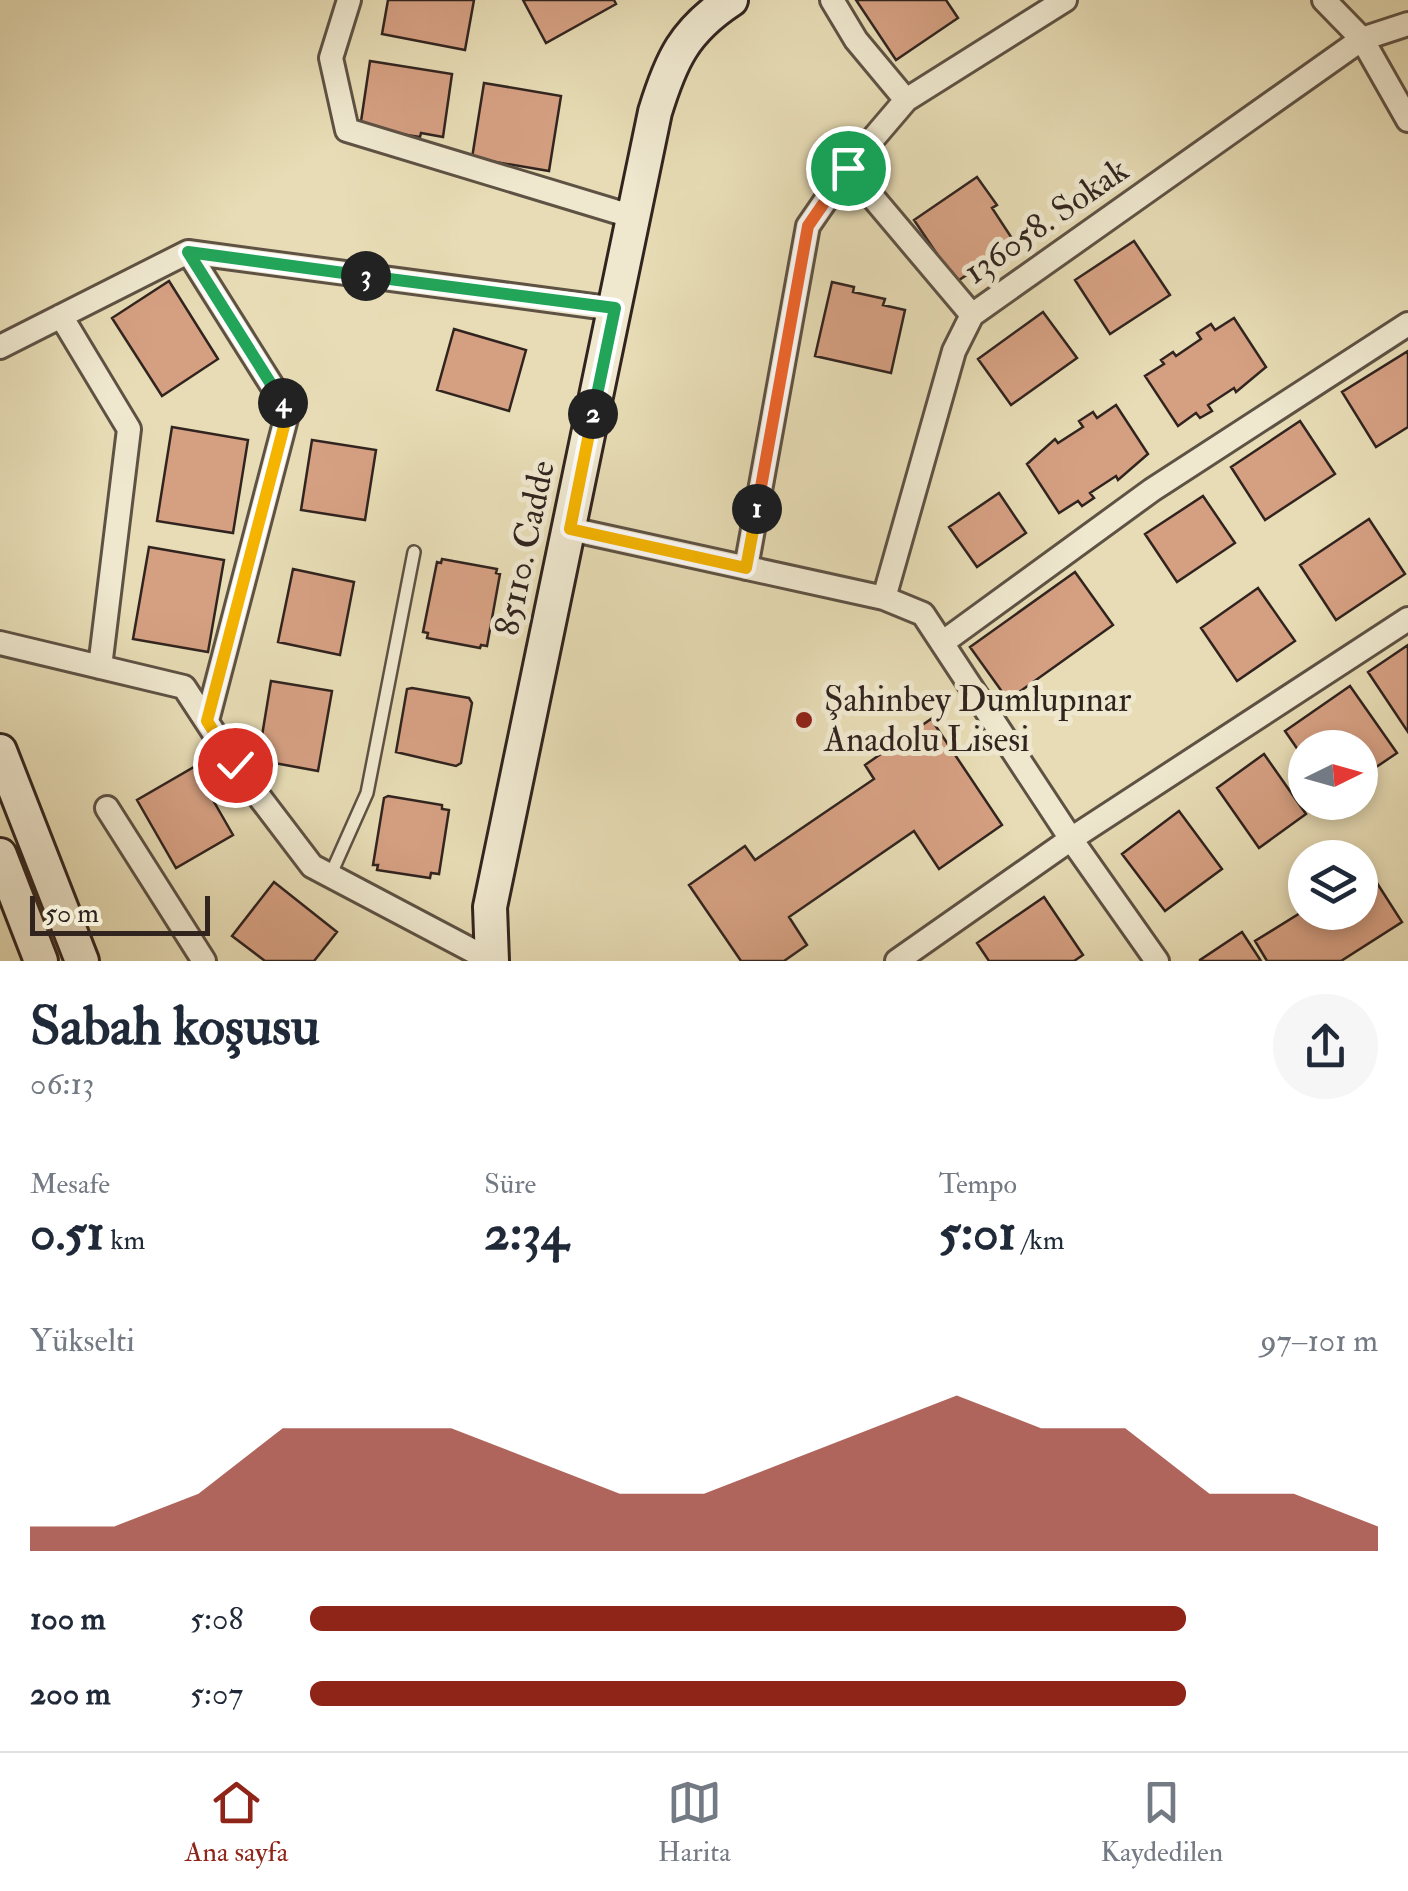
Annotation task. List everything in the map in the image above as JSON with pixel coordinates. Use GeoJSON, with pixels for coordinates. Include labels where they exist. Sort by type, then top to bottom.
{"type":"FeatureCollection","features":[{"type":"Feature","properties":{"kind":"street"},"geometry":{"type":"LineString","coordinates":[[349,0],[330,58],[347,130],[634,217]]}},
{"type":"Feature","properties":{"kind":"street"},"geometry":{"type":"LineString","coordinates":[[832,0],[856,40],[906,100]]}},
{"type":"Feature","properties":{"kind":"street"},"geometry":{"type":"LineString","coordinates":[[746,568],[808,226],[848,168],[906,100],[1065,0]]}},
{"type":"Feature","properties":{"kind":"street"},"geometry":{"type":"LineString","coordinates":[[1324,0],[1362,39],[1408,120]]}},
{"type":"Feature","properties":{"kind":"street","name":"85110. Cadde"},"geometry":{"type":"LineString","coordinates":[[492,961],[490,906],[655,112],[669,65],[714,4]]}},
{"type":"Feature","properties":{"kind":"street","name":"136058. Sokak"},"geometry":{"type":"LineString","coordinates":[[884,598],[954,351],[972,315],[1362,39],[1408,24]]}},
{"type":"Feature","properties":{"kind":"street"},"geometry":{"type":"LineString","coordinates":[[848,168],[972,315]]}},
{"type":"Feature","properties":{"kind":"street"},"geometry":{"type":"LineString","coordinates":[[188,252],[288,411],[207,721]]}},
{"type":"Feature","properties":{"kind":"street"},"geometry":{"type":"LineString","coordinates":[[0,346],[188,252],[615,308]]}},
{"type":"Feature","properties":{"kind":"street"},"geometry":{"type":"LineString","coordinates":[[61,316],[129,428],[100,667]]}},
{"type":"Feature","properties":{"kind":"street"},"geometry":{"type":"LineString","coordinates":[[942,643],[1152,490],[1408,324]]}},
{"type":"Feature","properties":{"kind":"street"},"geometry":{"type":"LineString","coordinates":[[570,529],[884,598],[923,614],[1071,840],[1157,961]]}},
{"type":"Feature","properties":{"kind":"street"},"geometry":{"type":"LineString","coordinates":[[897,961],[1071,840],[1408,619]]}},
{"type":"Feature","properties":{"kind":"street"},"geometry":{"type":"LineString","coordinates":[[0,644],[184,687],[235,765],[312,866],[492,961]]}},
{"type":"Feature","properties":{"kind":"street"},"geometry":{"type":"LineString","coordinates":[[0,751],[82,961]]}},
{"type":"Feature","properties":{"kind":"street"},"geometry":{"type":"LineString","coordinates":[[107,808],[204,961]]}},
{"type":"Feature","properties":{"kind":"street"},"geometry":{"type":"LineString","coordinates":[[0,856],[41,961]]}},
{"type":"Feature","properties":{"kind":"lane"},"geometry":{"type":"LineString","coordinates":[[330,876],[367,793],[414,552]]}},
{"type":"Feature","properties":{"kind":"building"},"geometry":{"type":"Polygon","coordinates":[[[388,0],[474,0],[465,50],[382,34],[388,0]]]}},
{"type":"Feature","properties":{"kind":"building"},"geometry":{"type":"Polygon","coordinates":[[[523,0],[614,0],[616,4],[546,43],[523,0]]]}},
{"type":"Feature","properties":{"kind":"building"},"geometry":{"type":"Polygon","coordinates":[[[856,0],[946,0],[958,18],[896,60],[856,0]]]}},
{"type":"Feature","properties":{"kind":"building"},"geometry":{"type":"Polygon","coordinates":[[[370,61],[452,74],[443,137],[360,128],[370,61]]]}},
{"type":"Feature","properties":{"kind":"building"},"geometry":{"type":"Polygon","coordinates":[[[484,83],[561,96],[549,171],[472,158],[484,83]]]}},
{"type":"Feature","properties":{"kind":"building"},"geometry":{"type":"Polygon","coordinates":[[[977,177],[997,205],[992,208],[1015,243],[956,282],[914,220],[977,177]]]}},
{"type":"Feature","properties":{"kind":"building"},"geometry":{"type":"Polygon","coordinates":[[[1134,241],[1170,295],[1110,334],[1075,280],[1134,241]]]}},
{"type":"Feature","properties":{"kind":"building"},"geometry":{"type":"Polygon","coordinates":[[[169,281],[218,359],[162,396],[112,318],[169,281]]]}},
{"type":"Feature","properties":{"kind":"building"},"geometry":{"type":"Polygon","coordinates":[[[832,282],[854,287],[853,292],[885,299],[883,305],[905,310],[891,373],[815,356],[832,282]]]}},
{"type":"Feature","properties":{"kind":"building"},"geometry":{"type":"Polygon","coordinates":[[[1043,312],[1077,358],[1011,405],[978,359],[1043,312]]]}},
{"type":"Feature","properties":{"kind":"building"},"geometry":{"type":"Polygon","coordinates":[[[1234,318],[1266,367],[1236,392],[1234,388],[1208,405],[1212,411],[1200,418],[1196,413],[1178,426],[1145,376],[1164,364],[1161,360],[1173,352],[1176,356],[1201,339],[1197,333],[1211,324],[1215,330],[1234,318]]]}},
{"type":"Feature","properties":{"kind":"building"},"geometry":{"type":"Polygon","coordinates":[[[454,329],[526,350],[509,411],[437,390],[454,329]]]}},
{"type":"Feature","properties":{"kind":"building"},"geometry":{"type":"Polygon","coordinates":[[[1408,351],[1408,427],[1376,447],[1342,392],[1408,351]]]}},
{"type":"Feature","properties":{"kind":"building"},"geometry":{"type":"Polygon","coordinates":[[[1116,405],[1148,454],[1118,480],[1116,476],[1090,493],[1094,498],[1082,506],[1078,501],[1059,513],[1027,464],[1055,439],[1058,443],[1083,427],[1079,421],[1093,412],[1097,418],[1116,405]]]}},
{"type":"Feature","properties":{"kind":"building"},"geometry":{"type":"Polygon","coordinates":[[[1300,421],[1335,474],[1265,520],[1231,467],[1300,421]]]}},
{"type":"Feature","properties":{"kind":"building"},"geometry":{"type":"Polygon","coordinates":[[[172,427],[248,440],[233,533],[157,521],[172,427]]]}},
{"type":"Feature","properties":{"kind":"building"},"geometry":{"type":"Polygon","coordinates":[[[312,440],[376,450],[365,520],[301,510],[312,440]]]}},
{"type":"Feature","properties":{"kind":"building"},"geometry":{"type":"Polygon","coordinates":[[[999,493],[1026,533],[977,567],[949,527],[999,493]]]}},
{"type":"Feature","properties":{"kind":"building"},"geometry":{"type":"Polygon","coordinates":[[[1203,496],[1235,543],[1177,582],[1145,534],[1203,496]]]}},
{"type":"Feature","properties":{"kind":"building"},"geometry":{"type":"Polygon","coordinates":[[[1369,519],[1405,574],[1336,620],[1300,565],[1369,519]]]}},
{"type":"Feature","properties":{"kind":"building"},"geometry":{"type":"Polygon","coordinates":[[[149,547],[224,560],[208,652],[133,639],[149,547]]]}},
{"type":"Feature","properties":{"kind":"building"},"geometry":{"type":"Polygon","coordinates":[[[442,559],[497,569],[500,574],[487,646],[427,638],[428,633],[423,632],[437,562],[442,559]]]}},
{"type":"Feature","properties":{"kind":"building"},"geometry":{"type":"Polygon","coordinates":[[[293,569],[354,582],[340,655],[278,642],[293,569]]]}},
{"type":"Feature","properties":{"kind":"building"},"geometry":{"type":"Polygon","coordinates":[[[1075,572],[1113,625],[1008,700],[970,647],[1075,572]]]}},
{"type":"Feature","properties":{"kind":"building"},"geometry":{"type":"Polygon","coordinates":[[[1258,588],[1295,641],[1237,681],[1201,628],[1258,588]]]}},
{"type":"Feature","properties":{"kind":"building"},"geometry":{"type":"Polygon","coordinates":[[[1408,645],[1408,732],[1368,672],[1408,645]]]}},
{"type":"Feature","properties":{"kind":"building"},"geometry":{"type":"Polygon","coordinates":[[[271,681],[332,691],[318,771],[258,760],[271,681]]]}},
{"type":"Feature","properties":{"kind":"building"},"geometry":{"type":"Polygon","coordinates":[[[1350,686],[1397,753],[1378,766],[1378,730],[1288,730],[1288,735],[1285,731],[1350,686]]]}},
{"type":"Feature","properties":{"kind":"building"},"geometry":{"type":"Polygon","coordinates":[[[407,689],[469,698],[472,703],[461,763],[456,766],[396,752],[407,689]]]}},
{"type":"Feature","properties":{"kind":"building"},"geometry":{"type":"Polygon","coordinates":[[[931,719],[1002,825],[939,869],[914,831],[789,917],[807,945],[784,961],[741,961],[689,885],[745,846],[755,860],[874,779],[865,765],[931,719]]]}},
{"type":"Feature","properties":{"kind":"building"},"geometry":{"type":"Polygon","coordinates":[[[1264,754],[1288,788],[1288,820],[1298,820],[1259,848],[1217,788],[1264,754]]]}},
{"type":"Feature","properties":{"kind":"building"},"geometry":{"type":"Polygon","coordinates":[[[194,767],[233,835],[176,868],[137,800],[194,767]]]}},
{"type":"Feature","properties":{"kind":"building"},"geometry":{"type":"Polygon","coordinates":[[[384,798],[442,805],[442,809],[449,810],[439,874],[431,873],[430,878],[377,870],[378,865],[373,865],[384,798]]]}},
{"type":"Feature","properties":{"kind":"building"},"geometry":{"type":"Polygon","coordinates":[[[1179,811],[1222,869],[1165,911],[1122,854],[1179,811]]]}},
{"type":"Feature","properties":{"kind":"building"},"geometry":{"type":"Polygon","coordinates":[[[274,882],[337,932],[314,961],[265,961],[232,936],[274,882]]]}},
{"type":"Feature","properties":{"kind":"building"},"geometry":{"type":"Polygon","coordinates":[[[1378,885],[1402,922],[1341,961],[1267,961],[1255,941],[1288,921],[1288,930],[1378,930],[1378,885]]]}},
{"type":"Feature","properties":{"kind":"building"},"geometry":{"type":"Polygon","coordinates":[[[1044,897],[1083,955],[1074,961],[989,961],[977,943],[1044,897]]]}},
{"type":"Feature","properties":{"kind":"building"},"geometry":{"type":"Polygon","coordinates":[[[1242,932],[1261,961],[1200,961],[1200,960],[1242,932]]]}},
{"type":"Feature","properties":{"kind":"place","name":"Şahinbey Dumlupınar Anadolu Lisesi"},"geometry":{"type":"Point","coordinates":[804,720]}},
{"type":"Feature","properties":{"kind":"route"},"geometry":{"type":"LineString","coordinates":[[235,765],[207,721],[288,411],[188,252],[615,308],[570,529],[746,568],[808,226],[848,168]]}}]}
